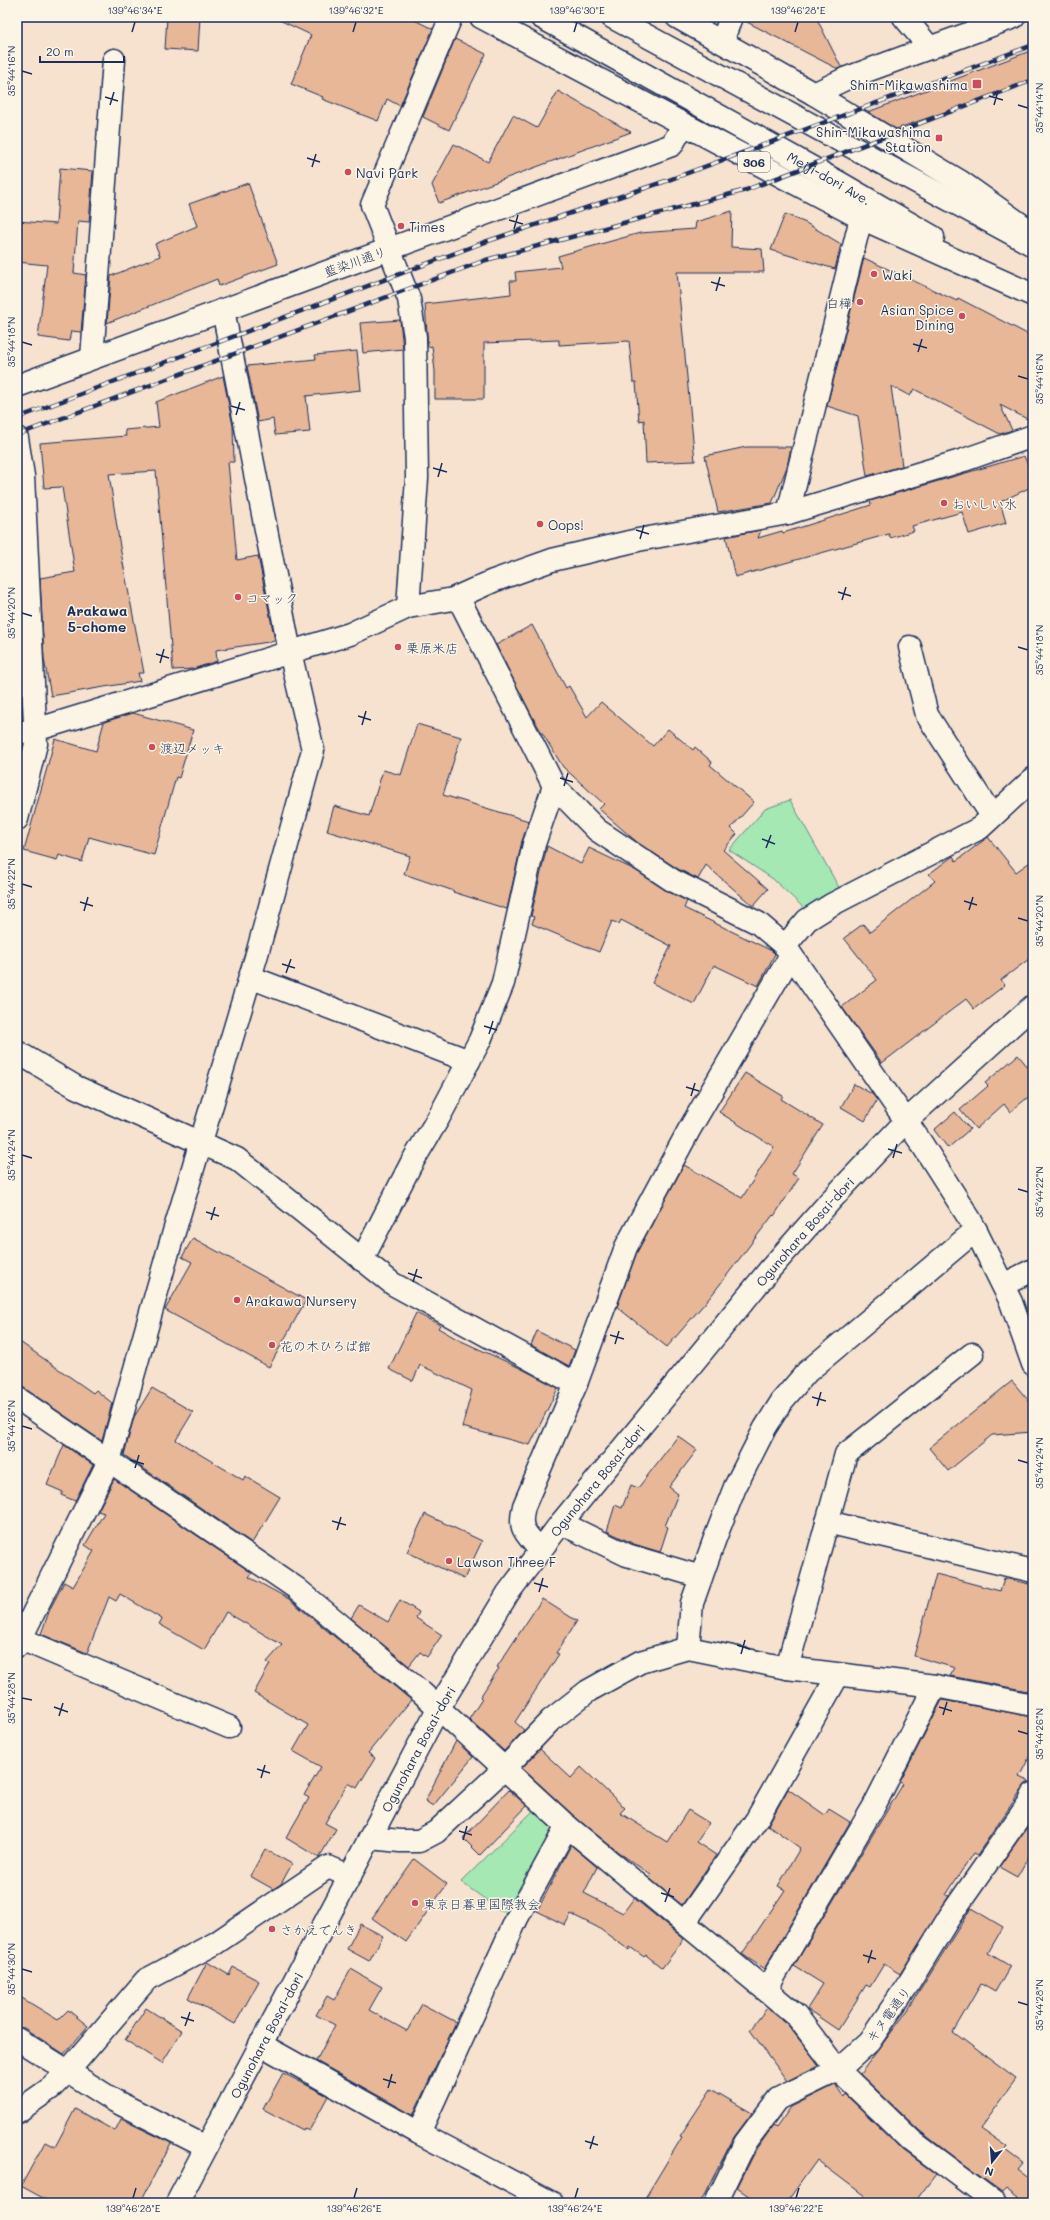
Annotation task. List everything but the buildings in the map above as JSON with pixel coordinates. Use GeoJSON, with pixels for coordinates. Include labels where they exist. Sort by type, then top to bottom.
{"type":"FeatureCollection","features":[{"type":"Feature","properties":{"kind":"street"},"geometry":{"type":"LineString","coordinates":[[408,607],[417,478],[415,337],[409,298],[372,205],[452,17]]}},
{"type":"Feature","properties":{"kind":"street","name":"306"},"geometry":{"type":"LineString","coordinates":[[481,17],[861,218],[1033,295]]}},
{"type":"Feature","properties":{"kind":"street","name":"Meiji-dori Ave."},"geometry":{"type":"LineString","coordinates":[[541,17],[838,182],[1033,295]]}},
{"type":"Feature","properties":{"kind":"street"},"geometry":{"type":"LineString","coordinates":[[612,17],[1033,245]]}},
{"type":"Feature","properties":{"kind":"street"},"geometry":{"type":"LineString","coordinates":[[677,17],[814,94],[961,182],[1033,234]]}},
{"type":"Feature","properties":{"kind":"street"},"geometry":{"type":"LineString","coordinates":[[722,42],[731,17]]}},
{"type":"Feature","properties":{"kind":"street"},"geometry":{"type":"LineString","coordinates":[[904,17],[930,48]]}},
{"type":"Feature","properties":{"kind":"street"},"geometry":{"type":"LineString","coordinates":[[814,94],[847,78],[1014,17]]}},
{"type":"Feature","properties":{"kind":"street"},"geometry":{"type":"LineString","coordinates":[[92,358],[114,60]]}},
{"type":"Feature","properties":{"kind":"street","name":"藍染川通り"},"geometry":{"type":"LineString","coordinates":[[17,386],[672,145],[683,125]]}},
{"type":"Feature","properties":{"kind":"street"},"geometry":{"type":"LineString","coordinates":[[788,513],[861,218]]}},
{"type":"Feature","properties":{"kind":"street"},"geometry":{"type":"LineString","coordinates":[[223,310],[290,652],[313,750],[250,977],[200,1144],[109,1462],[18,1643],[229,1727]]}},
{"type":"Feature","properties":{"kind":"street"},"geometry":{"type":"LineString","coordinates":[[26,731],[350,634],[408,607],[458,597],[493,581],[552,560],[638,540],[788,513],[964,460],[1033,436]]}},
{"type":"Feature","properties":{"kind":"street"},"geometry":{"type":"LineString","coordinates":[[17,438],[23,476],[26,731],[36,744],[17,819]]}},
{"type":"Feature","properties":{"kind":"street"},"geometry":{"type":"LineString","coordinates":[[458,597],[554,786],[597,830],[672,880],[758,923],[788,951],[906,1121],[976,1230],[1003,1285],[1033,1364]]}},
{"type":"Feature","properties":{"kind":"street"},"geometry":{"type":"LineString","coordinates":[[910,647],[927,715],[992,816]]}},
{"type":"Feature","properties":{"kind":"street"},"geometry":{"type":"LineString","coordinates":[[362,1260],[410,1164],[480,1040],[503,983],[534,844],[554,786]]}},
{"type":"Feature","properties":{"kind":"street"},"geometry":{"type":"LineString","coordinates":[[540,1550],[525,1533],[520,1522],[524,1506],[576,1384],[626,1247],[788,951],[807,920],[831,905],[980,828],[992,816],[1030,788]]}},
{"type":"Feature","properties":{"kind":"street"},"geometry":{"type":"LineString","coordinates":[[250,977],[469,1061]]}},
{"type":"Feature","properties":{"kind":"street","name":"Ogunohara Bosai-dori"},"geometry":{"type":"LineString","coordinates":[[177,2203],[438,1709],[508,1593],[561,1523],[771,1268],[857,1172],[906,1121],[1033,1006]]}},
{"type":"Feature","properties":{"kind":"street"},"geometry":{"type":"LineString","coordinates":[[17,1052],[76,1087],[200,1144],[237,1159],[393,1284],[576,1384]]}},
{"type":"Feature","properties":{"kind":"street"},"geometry":{"type":"LineString","coordinates":[[688,1648],[692,1603],[735,1487],[765,1428],[782,1401],[807,1372],[976,1230]]}},
{"type":"Feature","properties":{"kind":"street"},"geometry":{"type":"LineString","coordinates":[[1003,1285],[1033,1270]]}},
{"type":"Feature","properties":{"kind":"street"},"geometry":{"type":"LineString","coordinates":[[787,1668],[846,1454],[972,1354]]}},
{"type":"Feature","properties":{"kind":"street"},"geometry":{"type":"LineString","coordinates":[[17,1398],[296,1588],[421,1692],[567,1826],[796,2015],[838,2070],[912,2141],[995,2203]]}},
{"type":"Feature","properties":{"kind":"street"},"geometry":{"type":"LineString","coordinates":[[827,1522],[1033,1571]]}},
{"type":"Feature","properties":{"kind":"street"},"geometry":{"type":"LineString","coordinates":[[561,1523],[627,1555],[701,1577]]}},
{"type":"Feature","properties":{"kind":"street"},"geometry":{"type":"LineString","coordinates":[[370,1838],[419,1841],[436,1832],[504,1769],[551,1720],[588,1691],[640,1662],[688,1648],[787,1668],[935,1686],[1033,1705]]}},
{"type":"Feature","properties":{"kind":"street"},"geometry":{"type":"LineString","coordinates":[[685,1922],[758,1819],[838,1675]]}},
{"type":"Feature","properties":{"kind":"street"},"geometry":{"type":"LineString","coordinates":[[766,1990],[874,1806],[935,1686]]}},
{"type":"Feature","properties":{"kind":"street","name":"キヌ電通り"},"geometry":{"type":"LineString","coordinates":[[716,2203],[745,2143],[778,2098],[838,2070],[869,2042],[909,1983],[950,1916],[1029,1803],[1033,1794]]}},
{"type":"Feature","properties":{"kind":"street"},"geometry":{"type":"LineString","coordinates":[[419,2133],[516,1918],[567,1826]]}},
{"type":"Feature","properties":{"kind":"street"},"geometry":{"type":"LineString","coordinates":[[17,2112],[51,2088],[68,2071],[146,1980],[216,1943],[328,1867],[350,1876]]}},
{"type":"Feature","properties":{"kind":"street"},"geometry":{"type":"LineString","coordinates":[[17,2039],[115,2101],[206,2147]]}},
{"type":"Feature","properties":{"kind":"street"},"geometry":{"type":"LineString","coordinates":[[260,2044],[419,2133],[552,2203]]}},
{"type":"Feature","properties":{"kind":"green space"},"geometry":{"type":"Polygon","coordinates":[[[790,800],[841,891],[806,910],[773,879],[729,850],[765,809],[790,800]]]}},
{"type":"Feature","properties":{"kind":"green space"},"geometry":{"type":"Polygon","coordinates":[[[534,1810],[553,1830],[507,1915],[461,1882],[534,1810]]]}},
{"type":"Feature","properties":{"kind":"railway"},"geometry":{"type":"LineString","coordinates":[[17,418],[482,243],[666,181],[1033,45]]}},
{"type":"Feature","properties":{"kind":"railway"},"geometry":{"type":"LineString","coordinates":[[17,435],[486,260],[746,190],[1033,80]]}},
{"type":"Feature","properties":{"kind":"place","name":"Shim-Mikawashima"},"geometry":{"type":"Point","coordinates":[977,84]}},
{"type":"Feature","properties":{"kind":"place","name":"Shin-Mikawashima Station"},"geometry":{"type":"Point","coordinates":[939,138]}},
{"type":"Feature","properties":{"kind":"place","name":"Navi Park"},"geometry":{"type":"Point","coordinates":[348,172]}},
{"type":"Feature","properties":{"kind":"place","name":"Times"},"geometry":{"type":"Point","coordinates":[401,226]}},
{"type":"Feature","properties":{"kind":"place","name":"Waki"},"geometry":{"type":"Point","coordinates":[874,274]}},
{"type":"Feature","properties":{"kind":"place","name":"白樺"},"geometry":{"type":"Point","coordinates":[860,302]}},
{"type":"Feature","properties":{"kind":"place","name":"Asian Spice Dining"},"geometry":{"type":"Point","coordinates":[962,316]}},
{"type":"Feature","properties":{"kind":"place","name":"おいしい水"},"geometry":{"type":"Point","coordinates":[944,503]}},
{"type":"Feature","properties":{"kind":"place","name":"Oops!"},"geometry":{"type":"Point","coordinates":[540,524]}},
{"type":"Feature","properties":{"kind":"place","name":"コマック"},"geometry":{"type":"Point","coordinates":[238,597]}},
{"type":"Feature","properties":{"kind":"place","name":"栗原米店"},"geometry":{"type":"Point","coordinates":[398,647]}},
{"type":"Feature","properties":{"kind":"place","name":"渡辺メッキ"},"geometry":{"type":"Point","coordinates":[152,747]}},
{"type":"Feature","properties":{"kind":"place","name":"Arakawa Nursery"},"geometry":{"type":"Point","coordinates":[237,1300]}},
{"type":"Feature","properties":{"kind":"place","name":"花の木ひろば館"},"geometry":{"type":"Point","coordinates":[272,1345]}},
{"type":"Feature","properties":{"kind":"place","name":"Lawson Three F"},"geometry":{"type":"Point","coordinates":[449,1561]}},
{"type":"Feature","properties":{"kind":"place","name":"東京日暮里国際教会"},"geometry":{"type":"Point","coordinates":[415,1903]}},
{"type":"Feature","properties":{"kind":"place","name":"さかえでんき"},"geometry":{"type":"Point","coordinates":[272,1929]}},
{"type":"Feature","properties":{"kind":"district","name":"Arakawa 5-chome"},"geometry":{"type":"Point","coordinates":[97,618]}}]}
